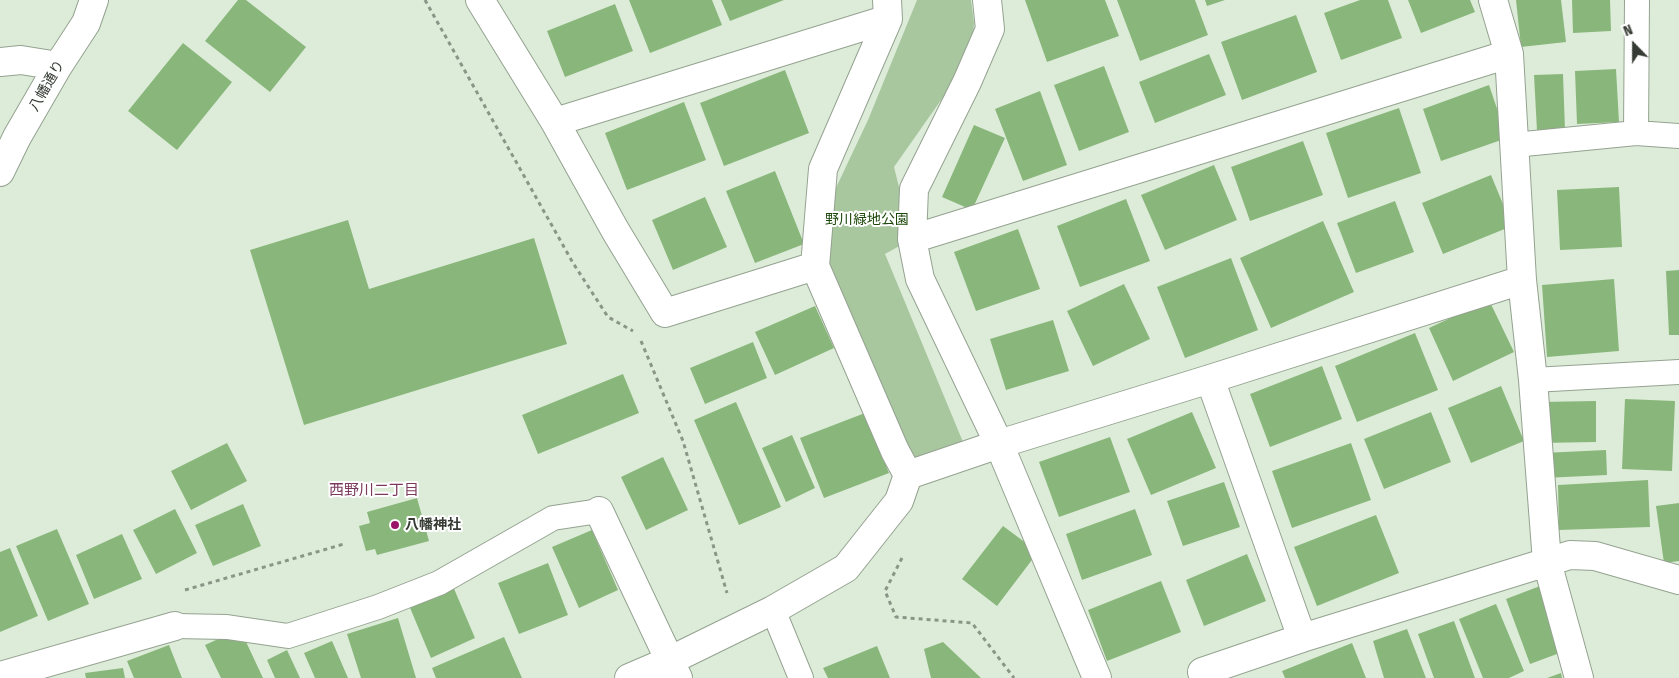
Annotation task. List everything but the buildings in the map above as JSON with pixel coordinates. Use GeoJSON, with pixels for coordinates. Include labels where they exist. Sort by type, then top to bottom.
{"type":"FeatureCollection","features":[{"type":"Feature","properties":{"kind":"street","name":"八幡通り"},"geometry":{"type":"LineString","coordinates":[[0,172],[17,137],[58,66],[86,23],[94,0]]}},
{"type":"Feature","properties":{"kind":"street"},"geometry":{"type":"LineString","coordinates":[[480,0],[556,122],[615,230],[666,313],[815,266]]}},
{"type":"Feature","properties":{"kind":"street"},"geometry":{"type":"LineString","coordinates":[[987,0],[990,29],[914,190],[912,240],[920,280],[999,444],[1097,678]]}},
{"type":"Feature","properties":{"kind":"street"},"geometry":{"type":"LineString","coordinates":[[1493,0],[1509,54],[1522,280],[1533,380],[1547,562],[1578,678]]}},
{"type":"Feature","properties":{"kind":"street"},"geometry":{"type":"LineString","coordinates":[[556,122],[888,10]]}},
{"type":"Feature","properties":{"kind":"street"},"geometry":{"type":"LineString","coordinates":[[629,678],[674,669],[737,628],[773,610],[846,568],[899,501],[908,475],[895,451],[815,266],[823,169],[888,10]]}},
{"type":"Feature","properties":{"kind":"street"},"geometry":{"type":"LineString","coordinates":[[912,240],[1509,54]]}},
{"type":"Feature","properties":{"kind":"street"},"geometry":{"type":"LineString","coordinates":[[0,62],[21,60],[58,66]]}},
{"type":"Feature","properties":{"kind":"street"},"geometry":{"type":"LineString","coordinates":[[908,475],[999,444],[1522,280]]}},
{"type":"Feature","properties":{"kind":"street"},"geometry":{"type":"LineString","coordinates":[[1210,379],[1302,638]]}},
{"type":"Feature","properties":{"kind":"street"},"geometry":{"type":"LineString","coordinates":[[599,512],[674,669]]}},
{"type":"Feature","properties":{"kind":"street"},"geometry":{"type":"LineString","coordinates":[[1198,676],[1302,638],[1570,555],[1595,556],[1679,580]]}},
{"type":"Feature","properties":{"kind":"street"},"geometry":{"type":"LineString","coordinates":[[0,676],[175,626]]}},
{"type":"Feature","properties":{"kind":"lane"},"geometry":{"type":"LineString","coordinates":[[1636,134],[1637,0]]}},
{"type":"Feature","properties":{"kind":"lane"},"geometry":{"type":"LineString","coordinates":[[1514,145],[1636,134],[1679,136]]}},
{"type":"Feature","properties":{"kind":"lane"},"geometry":{"type":"LineString","coordinates":[[1533,380],[1679,372]]}},
{"type":"Feature","properties":{"kind":"lane"},"geometry":{"type":"LineString","coordinates":[[175,626],[227,626],[288,636],[378,607],[439,583],[553,518],[599,512]]}},
{"type":"Feature","properties":{"kind":"lane"},"geometry":{"type":"LineString","coordinates":[[773,610],[801,678]]}},
{"type":"Feature","properties":{"kind":"path"},"geometry":{"type":"LineString","coordinates":[[425,0],[573,263],[608,317],[639,335],[683,441],[737,628]]}},
{"type":"Feature","properties":{"kind":"path"},"geometry":{"type":"LineString","coordinates":[[904,556],[885,591],[896,617],[972,623],[1014,678]]}},
{"type":"Feature","properties":{"kind":"green space","name":"野川緑地公園"},"geometry":{"type":"Polygon","coordinates":[[[917,0],[971,0],[974,23],[972,56],[894,167],[912,239],[885,254],[963,442],[906,464],[827,272],[834,192],[868,120],[917,0]]]}},
{"type":"Feature","properties":{"kind":"place","name":"八幡神社"},"geometry":{"type":"Point","coordinates":[395,525]}},
{"type":"Feature","properties":{"kind":"district","name":"西野川二丁目"},"geometry":{"type":"Point","coordinates":[374,491]}}]}
